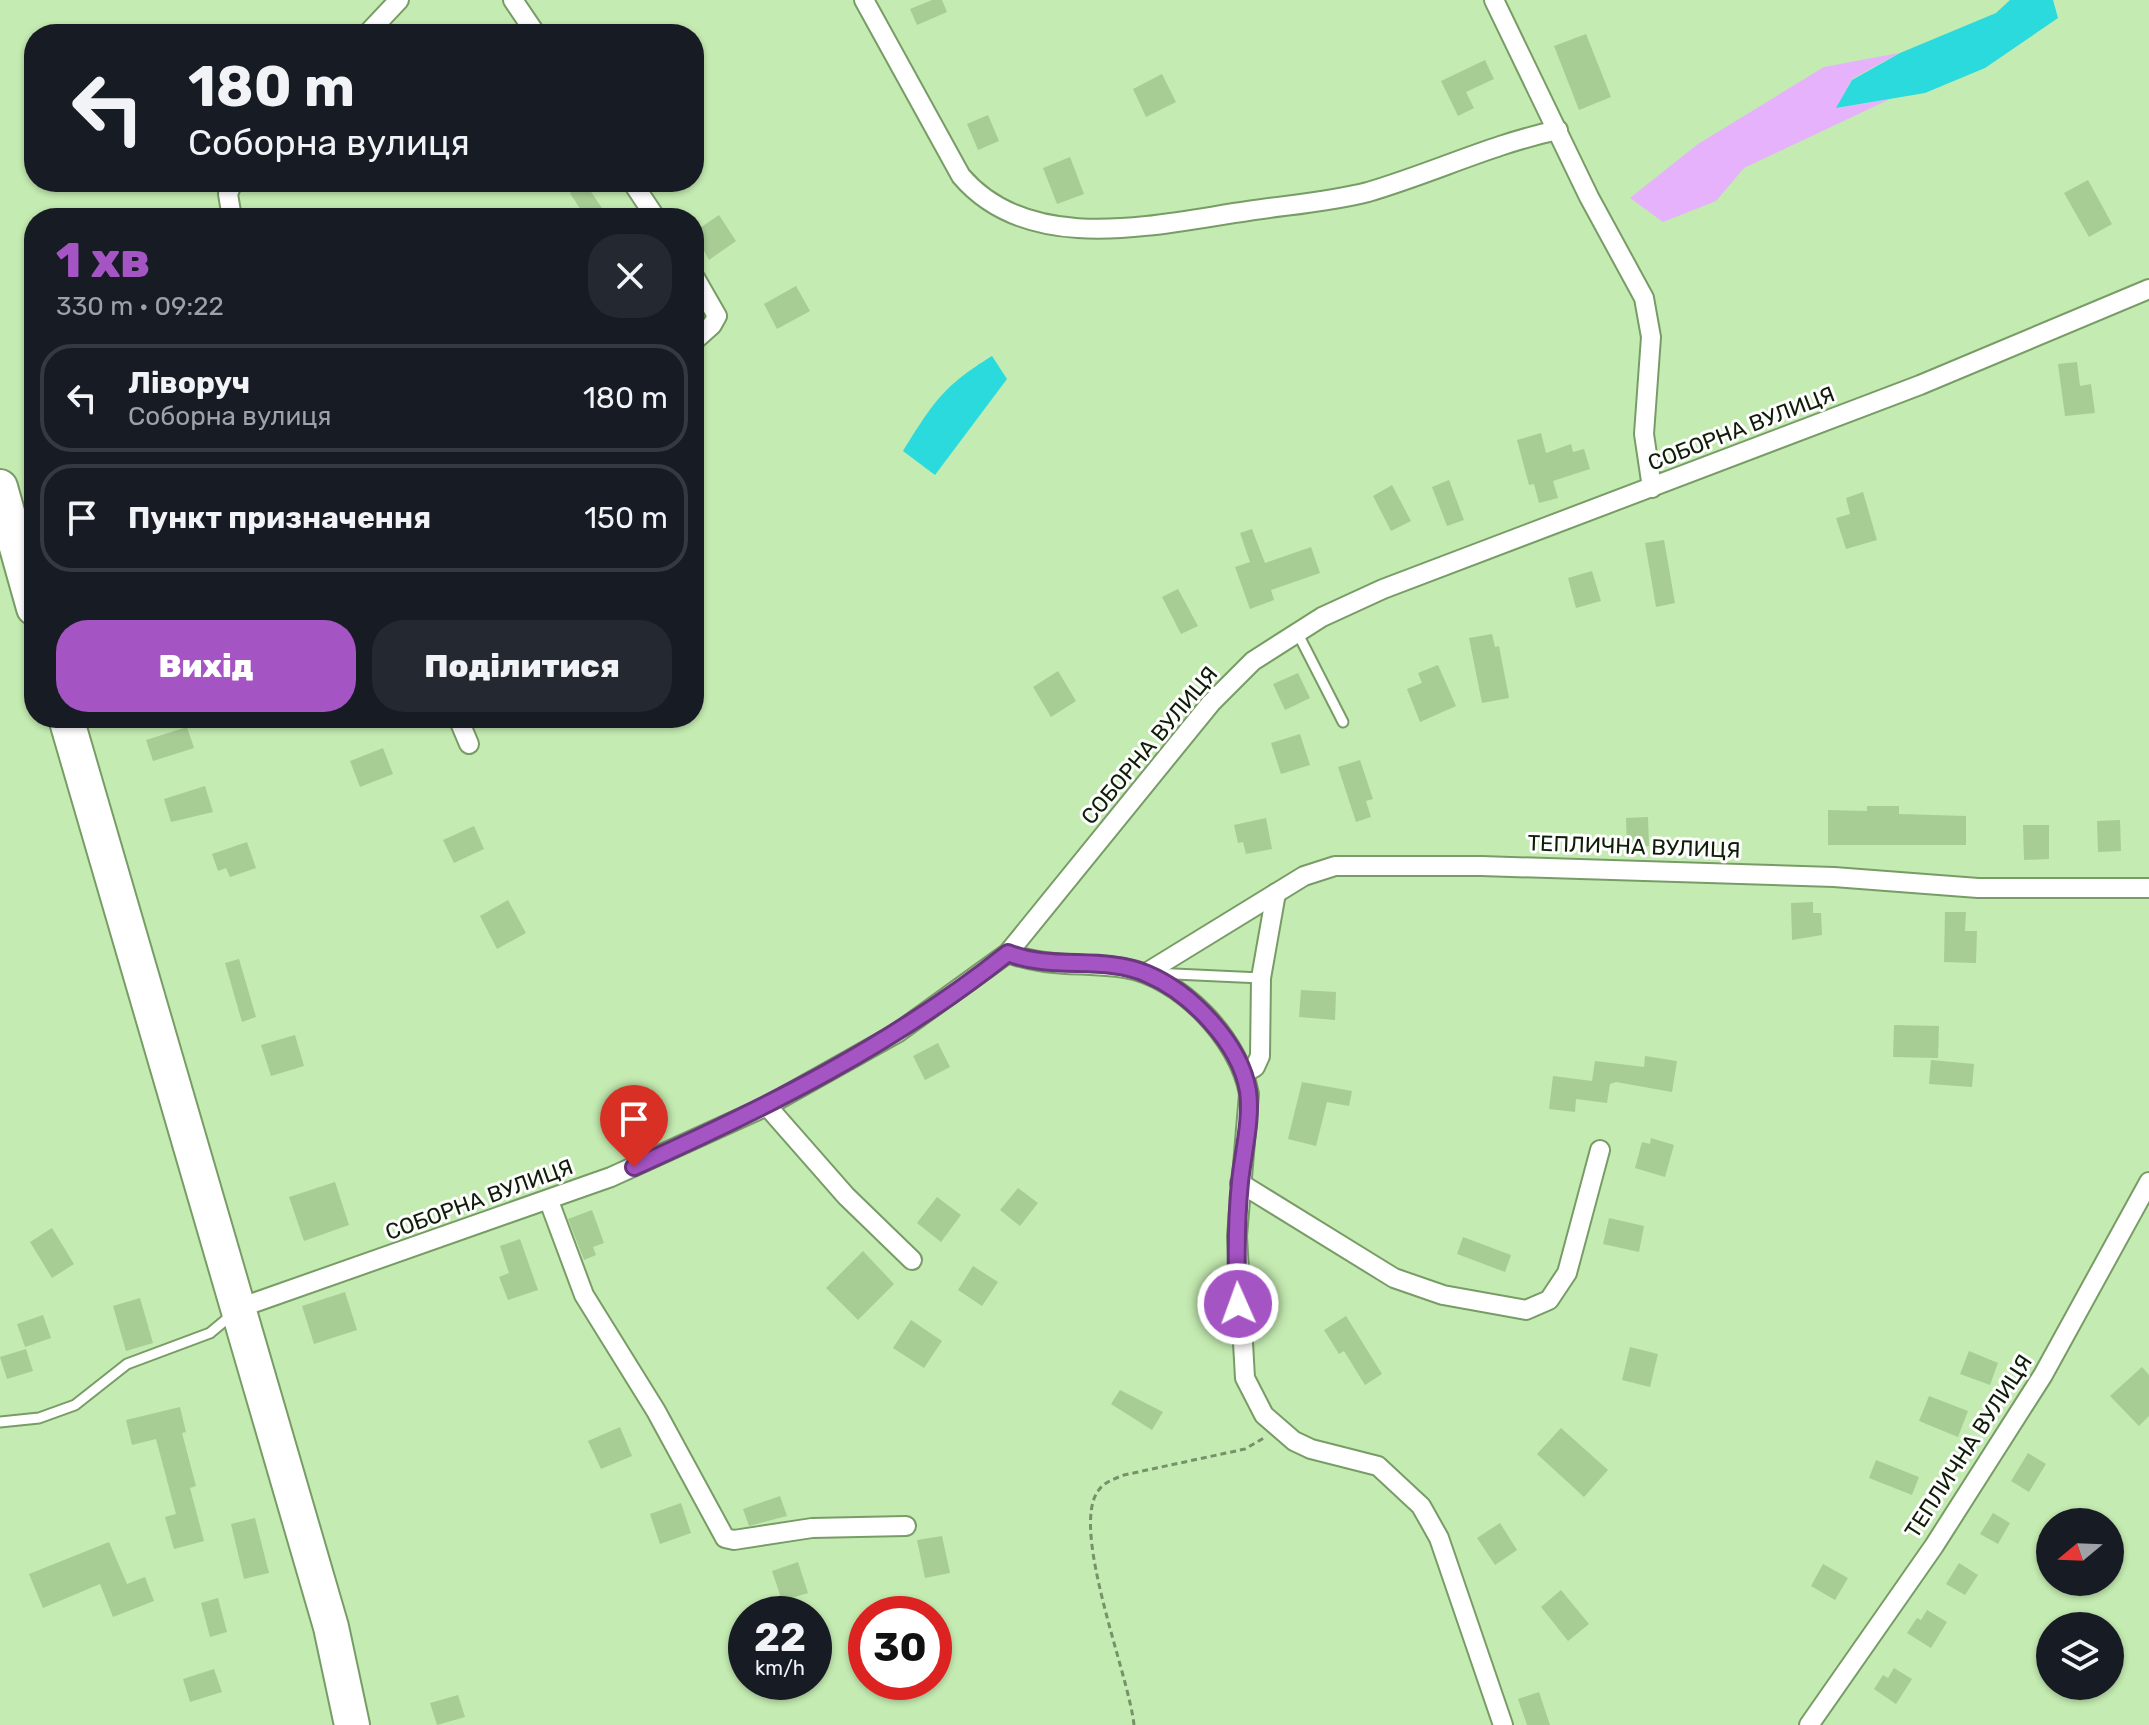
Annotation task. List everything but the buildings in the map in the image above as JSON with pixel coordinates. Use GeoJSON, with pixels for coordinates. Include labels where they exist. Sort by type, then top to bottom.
{"type":"FeatureCollection","features":[{"type":"Feature","properties":{"kind":"highway"},"geometry":{"type":"LineString","coordinates":[[0,487],[24,572]]}},
{"type":"Feature","properties":{"kind":"highway"},"geometry":{"type":"LineString","coordinates":[[69,728],[331,1627],[352,1725]]}},
{"type":"Feature","properties":{"kind":"street"},"geometry":{"type":"LineString","coordinates":[[376,24],[399,0]]}},
{"type":"Feature","properties":{"kind":"street"},"geometry":{"type":"LineString","coordinates":[[513,0],[529,24]]}},
{"type":"Feature","properties":{"kind":"street"},"geometry":{"type":"LineString","coordinates":[[864,0],[961,176],[976,193],[996,206],[1046,224],[1136,227],[1363,193],[1443,167],[1490,147],[1558,130]]}},
{"type":"Feature","properties":{"kind":"street"},"geometry":{"type":"LineString","coordinates":[[1494,0],[1589,197],[1644,298],[1651,337],[1644,434],[1652,488]]}},
{"type":"Feature","properties":{"kind":"street","name":"СОБОРНА ВУЛИЦЯ"},"geometry":{"type":"LineString","coordinates":[[239,1308],[549,1201],[767,1106],[897,1033],[1008,953],[1211,703],[1253,661],[1297,632],[1383,589],[1934,380],[2149,289]]}},
{"type":"Feature","properties":{"kind":"street"},"geometry":{"type":"LineString","coordinates":[[704,293],[717,316],[704,330]]}},
{"type":"Feature","properties":{"kind":"street"},"geometry":{"type":"LineString","coordinates":[[462,728],[469,744]]}},
{"type":"Feature","properties":{"kind":"street","name":"ТЕПЛИЧНА ВУЛИЦЯ"},"geometry":{"type":"LineString","coordinates":[[1146,973],[1321,869],[1360,865],[1706,872],[1978,888],[2149,888]]}},
{"type":"Feature","properties":{"kind":"street"},"geometry":{"type":"LineString","coordinates":[[1244,1073],[1255,1067],[1260,1056],[1261,978],[1276,893]]}},
{"type":"Feature","properties":{"kind":"street"},"geometry":{"type":"LineString","coordinates":[[1008,953],[1041,963],[1101,966],[1146,973],[1196,1009],[1224,1040],[1244,1073],[1249,1104],[1240,1183],[1236,1277],[1241,1359],[1252,1396],[1277,1428],[1311,1449],[1378,1466],[1421,1506],[1439,1538],[1503,1725]]}},
{"type":"Feature","properties":{"kind":"street"},"geometry":{"type":"LineString","coordinates":[[767,1106],[846,1196],[912,1260]]}},
{"type":"Feature","properties":{"kind":"street"},"geometry":{"type":"LineString","coordinates":[[1240,1183],[1394,1278],[1443,1295],[1526,1310],[1549,1300],[1567,1273],[1600,1150]]}},
{"type":"Feature","properties":{"kind":"street","name":"ТЕПЛИЧНА ВУЛИЦЯ"},"geometry":{"type":"LineString","coordinates":[[1809,1725],[1934,1546],[2043,1375],[2149,1182]]}},
{"type":"Feature","properties":{"kind":"street"},"geometry":{"type":"LineString","coordinates":[[549,1201],[584,1295],[656,1411],[725,1538],[734,1540],[812,1528],[906,1526]]}},
{"type":"Feature","properties":{"kind":"lane"},"geometry":{"type":"LineString","coordinates":[[1297,632],[1343,722]]}},
{"type":"Feature","properties":{"kind":"lane"},"geometry":{"type":"LineString","coordinates":[[1146,973],[1261,978]]}},
{"type":"Feature","properties":{"kind":"lane"},"geometry":{"type":"LineString","coordinates":[[0,1422],[39,1418],[75,1405],[127,1364],[210,1333],[239,1308]]}},
{"type":"Feature","properties":{"kind":"path"},"geometry":{"type":"LineString","coordinates":[[1134,1725],[1100,1588],[1092,1541],[1091,1510],[1097,1492],[1107,1482],[1124,1475],[1245,1449],[1277,1428]]}},
{"type":"Feature","properties":{"kind":"shaded area"},"geometry":{"type":"Polygon","coordinates":[[[1899,53],[1852,79],[1837,108],[1890,99],[1744,168],[1716,201],[1663,222],[1630,198],[1698,144],[1824,67],[1899,53]]]}},
{"type":"Feature","properties":{"kind":"water"},"geometry":{"type":"Polygon","coordinates":[[[2010,0],[2053,0],[2058,18],[1985,68],[1925,93],[1836,108],[1852,80],[1900,53],[1996,13],[2010,0]]]}},
{"type":"Feature","properties":{"kind":"water"},"geometry":{"type":"Polygon","coordinates":[[[992,356],[1007,379],[935,475],[903,451],[940,397],[961,377],[992,356]]]}},
{"type":"Feature","properties":{"kind":"route"},"geometry":{"type":"LineString","coordinates":[[634,1167],[767,1106],[840,1067],[934,1009],[1008,953],[1041,963],[1126,968],[1146,973],[1182,996],[1224,1040],[1244,1073],[1249,1104],[1237,1236],[1238,1304]]}}]}
